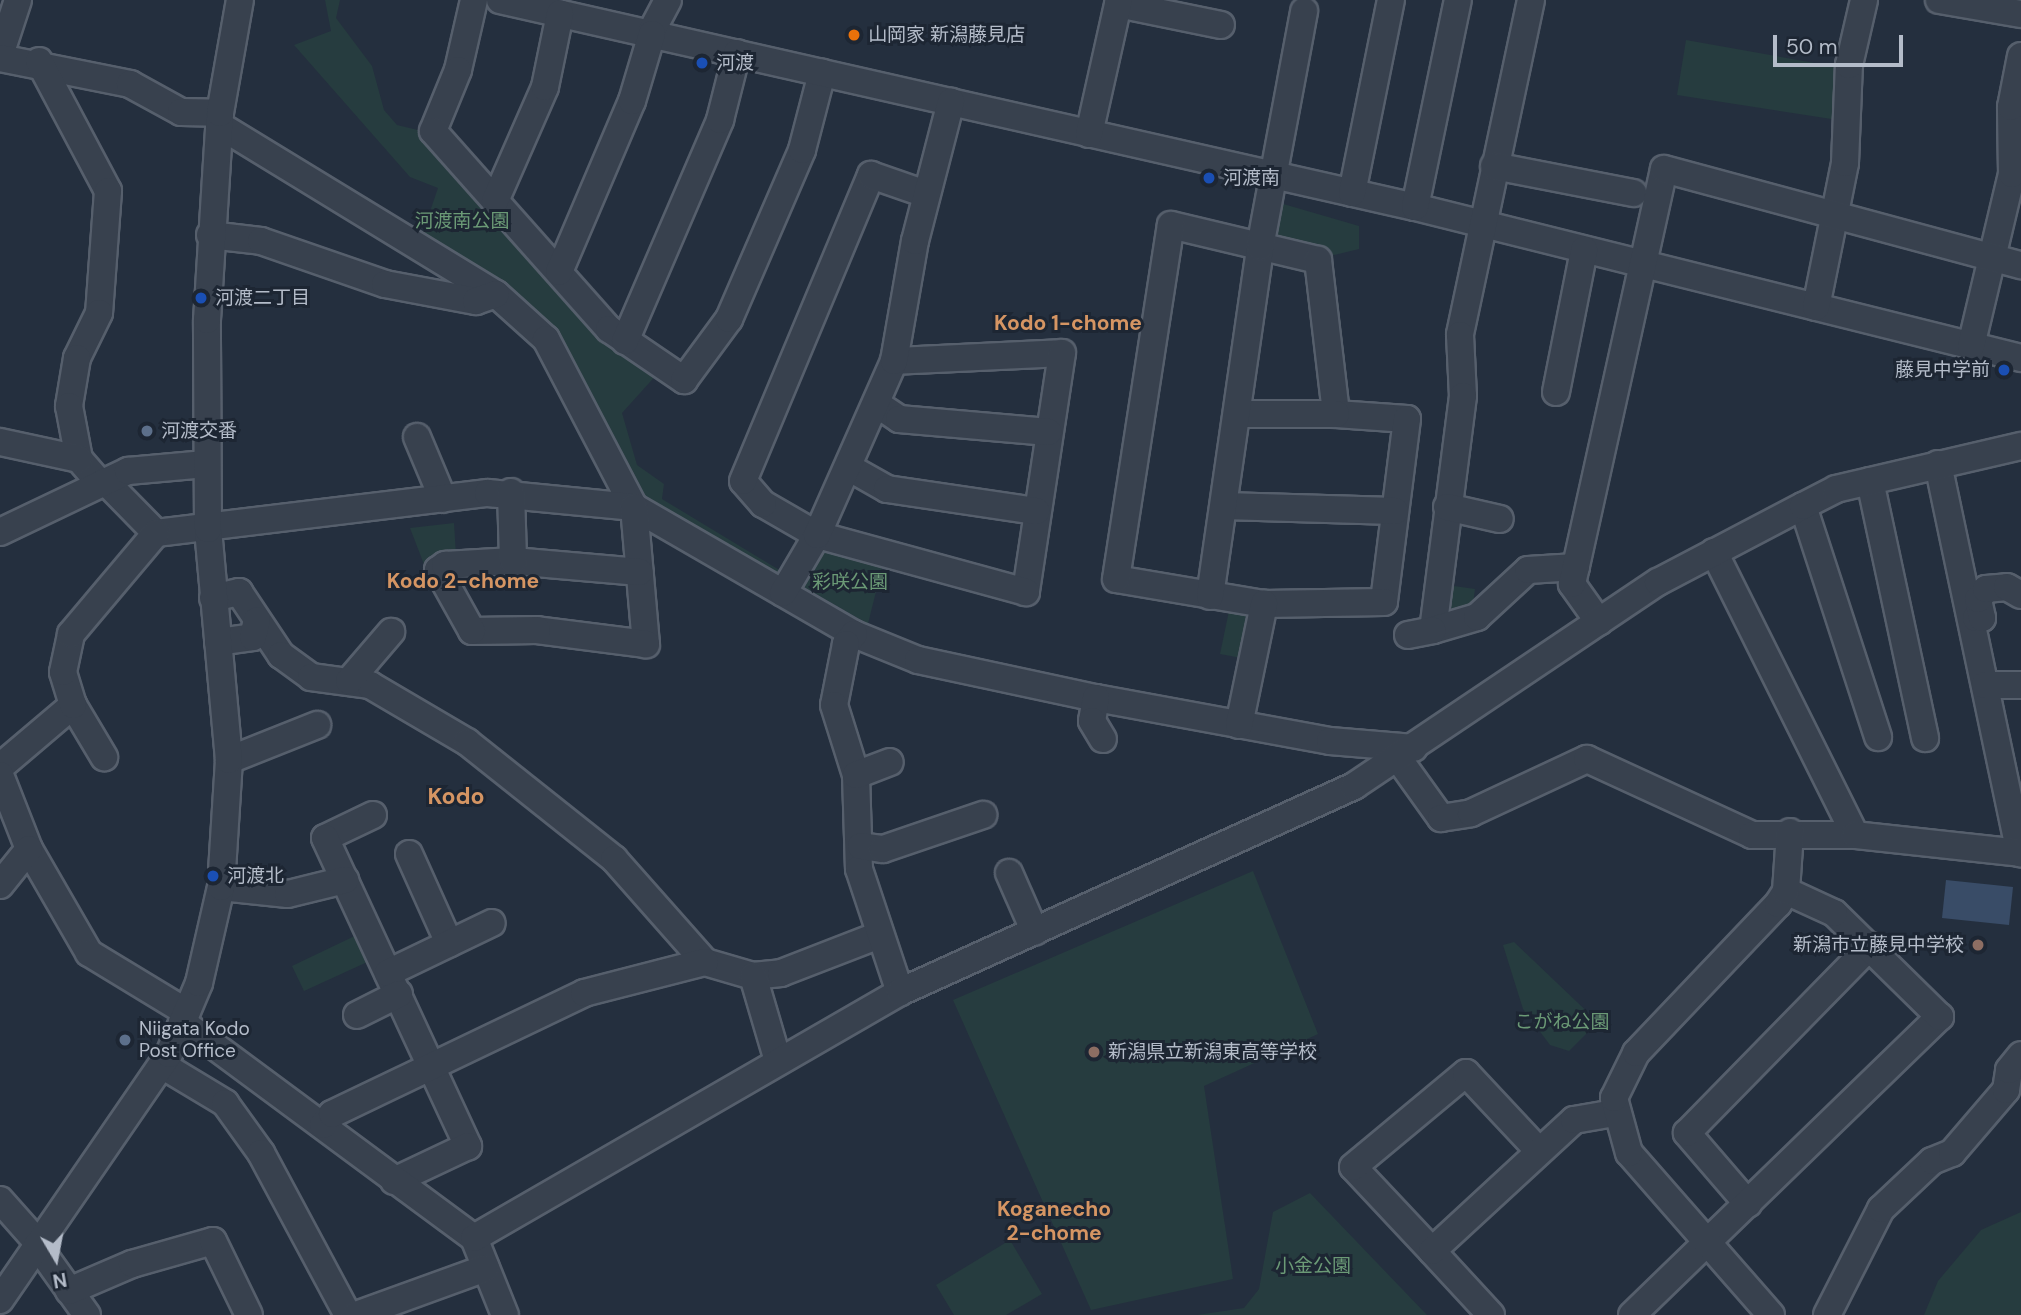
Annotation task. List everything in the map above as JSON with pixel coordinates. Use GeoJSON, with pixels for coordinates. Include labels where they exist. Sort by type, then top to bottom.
{"type":"FeatureCollection","features":[{"type":"Feature","properties":{"kind":"street"},"geometry":{"type":"LineString","coordinates":[[18,0],[0,56],[38,61],[130,84],[181,112],[220,119],[496,294],[546,339],[634,507],[640,572],[646,644],[537,630],[472,631],[438,570],[456,562],[513,561],[640,572]]}},
{"type":"Feature","properties":{"kind":"street"},"geometry":{"type":"LineString","coordinates":[[0,1300],[162,1065],[184,1017],[221,887],[229,760],[208,529],[206,464],[210,235],[220,119],[240,0]]}},
{"type":"Feature","properties":{"kind":"street"},"geometry":{"type":"LineString","coordinates":[[474,0],[458,70],[433,131],[559,272],[625,341],[684,380],[734,307],[802,150],[822,73]]}},
{"type":"Feature","properties":{"kind":"street"},"geometry":{"type":"LineString","coordinates":[[500,0],[1415,207],[2021,358]]}},
{"type":"Feature","properties":{"kind":"street"},"geometry":{"type":"LineString","coordinates":[[559,272],[632,101],[651,34],[668,0]]}},
{"type":"Feature","properties":{"kind":"street"},"geometry":{"type":"LineString","coordinates":[[1352,193],[1391,0]]}},
{"type":"Feature","properties":{"kind":"street"},"geometry":{"type":"LineString","coordinates":[[1415,207],[1458,0]]}},
{"type":"Feature","properties":{"kind":"street"},"geometry":{"type":"LineString","coordinates":[[1531,0],[1494,166],[1461,335],[1463,396],[1447,507],[1420,632],[1477,617],[1528,570],[1576,567]]}},
{"type":"Feature","properties":{"kind":"street"},"geometry":{"type":"LineString","coordinates":[[1816,307],[1831,210],[1845,163],[1849,65],[1864,0]]}},
{"type":"Feature","properties":{"kind":"street"},"geometry":{"type":"LineString","coordinates":[[1939,0],[2021,14]]}},
{"type":"Feature","properties":{"kind":"street"},"geometry":{"type":"LineString","coordinates":[[1089,134],[1119,2],[1220,24]]}},
{"type":"Feature","properties":{"kind":"street"},"geometry":{"type":"LineString","coordinates":[[1210,596],[1259,247],[1304,11]]}},
{"type":"Feature","properties":{"kind":"street"},"geometry":{"type":"LineString","coordinates":[[495,201],[545,87],[559,14]]}},
{"type":"Feature","properties":{"kind":"street"},"geometry":{"type":"LineString","coordinates":[[625,341],[720,120],[737,53]]}},
{"type":"Feature","properties":{"kind":"street"},"geometry":{"type":"LineString","coordinates":[[1971,346],[1990,255],[2012,174],[2011,107],[2021,56]]}},
{"type":"Feature","properties":{"kind":"street"},"geometry":{"type":"LineString","coordinates":[[38,61],[108,191],[99,313],[77,358],[69,406],[79,458],[156,534]]}},
{"type":"Feature","properties":{"kind":"street"},"geometry":{"type":"LineString","coordinates":[[783,593],[817,535],[894,361],[926,194],[951,102]]}},
{"type":"Feature","properties":{"kind":"street"},"geometry":{"type":"LineString","coordinates":[[1494,166],[1633,193]]}},
{"type":"Feature","properties":{"kind":"street"},"geometry":{"type":"LineString","coordinates":[[1599,622],[1572,584],[1664,169],[1831,210],[2021,265]]}},
{"type":"Feature","properties":{"kind":"street"},"geometry":{"type":"LineString","coordinates":[[894,361],[1062,353],[1036,510],[1026,592],[817,535],[763,504],[743,481],[871,175],[926,194]]}},
{"type":"Feature","properties":{"kind":"street"},"geometry":{"type":"LineString","coordinates":[[1237,414],[1336,414],[1407,419],[1384,601],[1264,604],[1116,579],[1171,225],[1318,260],[1336,414]]}},
{"type":"Feature","properties":{"kind":"street"},"geometry":{"type":"LineString","coordinates":[[210,235],[261,241],[385,284],[476,302],[496,294]]}},
{"type":"Feature","properties":{"kind":"street"},"geometry":{"type":"LineString","coordinates":[[1556,392],[1584,250]]}},
{"type":"Feature","properties":{"kind":"street"},"geometry":{"type":"LineString","coordinates":[[877,404],[899,419],[1048,432]]}},
{"type":"Feature","properties":{"kind":"street"},"geometry":{"type":"LineString","coordinates":[[417,437],[443,499]]}},
{"type":"Feature","properties":{"kind":"street"},"geometry":{"type":"LineString","coordinates":[[0,442],[79,458]]}},
{"type":"Feature","properties":{"kind":"street"},"geometry":{"type":"LineString","coordinates":[[474,1238],[900,992],[1287,822],[1406,753],[1599,622],[1714,552],[1803,506],[1870,481],[2021,446]]}},
{"type":"Feature","properties":{"kind":"street"},"geometry":{"type":"LineString","coordinates":[[0,532],[102,482],[152,464],[206,464]]}},
{"type":"Feature","properties":{"kind":"street"},"geometry":{"type":"LineString","coordinates":[[1406,753],[1441,818],[1471,813],[1587,759],[1741,833],[1855,835],[2021,853],[2012,772],[1985,685],[1938,464]]}},
{"type":"Feature","properties":{"kind":"street"},"geometry":{"type":"LineString","coordinates":[[848,467],[887,489],[1036,510]]}},
{"type":"Feature","properties":{"kind":"street"},"geometry":{"type":"LineString","coordinates":[[1870,481],[1925,738]]}},
{"type":"Feature","properties":{"kind":"street"},"geometry":{"type":"LineString","coordinates":[[511,492],[513,561]]}},
{"type":"Feature","properties":{"kind":"street"},"geometry":{"type":"LineString","coordinates":[[104,757],[73,705],[63,672],[71,634],[156,534],[511,492],[634,507],[854,634],[918,660],[1096,698],[1406,753]]}},
{"type":"Feature","properties":{"kind":"street"},"geometry":{"type":"LineString","coordinates":[[1224,506],[1395,511]]}},
{"type":"Feature","properties":{"kind":"street"},"geometry":{"type":"LineString","coordinates":[[1803,506],[1878,737]]}},
{"type":"Feature","properties":{"kind":"street"},"geometry":{"type":"LineString","coordinates":[[1447,507],[1500,519]]}},
{"type":"Feature","properties":{"kind":"street"},"geometry":{"type":"LineString","coordinates":[[1714,552],[1855,835]]}},
{"type":"Feature","properties":{"kind":"street"},"geometry":{"type":"LineString","coordinates":[[1970,618],[1982,618],[1978,599],[1986,589],[2007,587],[2021,595]]}},
{"type":"Feature","properties":{"kind":"street"},"geometry":{"type":"LineString","coordinates":[[213,598],[239,592],[257,620],[295,668],[311,677],[349,681],[393,695],[535,793],[614,859],[705,962]]}},
{"type":"Feature","properties":{"kind":"street"},"geometry":{"type":"LineString","coordinates":[[1239,725],[1264,604]]}},
{"type":"Feature","properties":{"kind":"street"},"geometry":{"type":"LineString","coordinates":[[218,642],[253,637],[257,620]]}},
{"type":"Feature","properties":{"kind":"street"},"geometry":{"type":"LineString","coordinates":[[349,681],[391,632]]}},
{"type":"Feature","properties":{"kind":"street"},"geometry":{"type":"LineString","coordinates":[[854,634],[846,644],[834,705],[856,775],[861,846],[859,869],[900,992]]}},
{"type":"Feature","properties":{"kind":"street"},"geometry":{"type":"LineString","coordinates":[[1985,685],[2021,685]]}},
{"type":"Feature","properties":{"kind":"street"},"geometry":{"type":"LineString","coordinates":[[1096,698],[1093,721],[1103,739]]}},
{"type":"Feature","properties":{"kind":"street"},"geometry":{"type":"LineString","coordinates":[[0,767],[73,705]]}},
{"type":"Feature","properties":{"kind":"street"},"geometry":{"type":"LineString","coordinates":[[229,760],[317,725]]}},
{"type":"Feature","properties":{"kind":"street"},"geometry":{"type":"LineString","coordinates":[[856,775],[890,762]]}},
{"type":"Feature","properties":{"kind":"street"},"geometry":{"type":"LineString","coordinates":[[0,775],[29,849],[89,953],[184,1017],[394,1181],[474,1238],[505,1315]]}},
{"type":"Feature","properties":{"kind":"street"},"geometry":{"type":"LineString","coordinates":[[373,815],[325,838],[468,1146],[394,1181]]}},
{"type":"Feature","properties":{"kind":"street"},"geometry":{"type":"LineString","coordinates":[[861,846],[883,849],[983,815]]}},
{"type":"Feature","properties":{"kind":"street"},"geometry":{"type":"LineString","coordinates":[[1771,1315],[1709,1240],[1629,1153],[1614,1113],[1616,1083],[1630,1060],[1786,891],[1790,832]]}},
{"type":"Feature","properties":{"kind":"street"},"geometry":{"type":"LineString","coordinates":[[0,885],[29,849]]}},
{"type":"Feature","properties":{"kind":"street"},"geometry":{"type":"LineString","coordinates":[[409,854],[449,943]]}},
{"type":"Feature","properties":{"kind":"street"},"geometry":{"type":"LineString","coordinates":[[1009,873],[1035,932]]}},
{"type":"Feature","properties":{"kind":"street"},"geometry":{"type":"LineString","coordinates":[[221,887],[288,894],[345,880]]}},
{"type":"Feature","properties":{"kind":"street"},"geometry":{"type":"LineString","coordinates":[[1632,1315],[1940,1017],[1834,913],[1786,891]]}},
{"type":"Feature","properties":{"kind":"street"},"geometry":{"type":"LineString","coordinates":[[357,1014],[449,943],[492,923]]}},
{"type":"Feature","properties":{"kind":"street"},"geometry":{"type":"LineString","coordinates":[[323,1125],[332,1114],[584,993],[705,962],[753,976],[803,967],[879,935]]}},
{"type":"Feature","properties":{"kind":"street"},"geometry":{"type":"LineString","coordinates":[[1748,1204],[1687,1133],[1870,946]]}},
{"type":"Feature","properties":{"kind":"street"},"geometry":{"type":"LineString","coordinates":[[753,976],[778,1061]]}},
{"type":"Feature","properties":{"kind":"street"},"geometry":{"type":"LineString","coordinates":[[1827,1315],[1881,1209],[1932,1161],[1952,1153],[2014,1089],[2009,1070],[2021,1055]]}},
{"type":"Feature","properties":{"kind":"street"},"geometry":{"type":"LineString","coordinates":[[162,1065],[225,1103],[261,1153],[348,1315]]}},
{"type":"Feature","properties":{"kind":"street"},"geometry":{"type":"LineString","coordinates":[[1490,1315],[1353,1167],[1466,1073],[1539,1151]]}},
{"type":"Feature","properties":{"kind":"street"},"geometry":{"type":"LineString","coordinates":[[1432,1251],[1574,1120],[1614,1113]]}},
{"type":"Feature","properties":{"kind":"street"},"geometry":{"type":"LineString","coordinates":[[0,1200],[38,1244],[87,1315]]}},
{"type":"Feature","properties":{"kind":"street"},"geometry":{"type":"LineString","coordinates":[[69,1291],[132,1264],[213,1241],[249,1315]]}},
{"type":"Feature","properties":{"kind":"street"},"geometry":{"type":"LineString","coordinates":[[356,1315],[486,1268]]}},
{"type":"Feature","properties":{"kind":"green space","name":"河渡南公園"},"geometry":{"type":"Polygon","coordinates":[[[325,0],[340,0],[336,18],[372,66],[384,110],[397,125],[426,132],[659,372],[622,413],[637,465],[664,484],[662,499],[781,571],[777,580],[637,499],[562,349],[422,235],[438,188],[410,177],[294,45],[331,31],[325,0]]]}},
{"type":"Feature","properties":{"kind":"green space"},"geometry":{"type":"Polygon","coordinates":[[[1686,40],[1837,67],[1838,120],[1677,95],[1686,40]]]}},
{"type":"Feature","properties":{"kind":"green space"},"geometry":{"type":"Polygon","coordinates":[[[1273,201],[1359,226],[1359,249],[1322,258],[1264,244],[1273,201]]]}},
{"type":"Feature","properties":{"kind":"green space"},"geometry":{"type":"Polygon","coordinates":[[[454,523],[456,555],[425,567],[410,528],[454,523]]]}},
{"type":"Feature","properties":{"kind":"green space","name":"彩咲公園"},"geometry":{"type":"Polygon","coordinates":[[[818,549],[883,563],[868,624],[797,583],[818,549]]]}},
{"type":"Feature","properties":{"kind":"green space"},"geometry":{"type":"Polygon","coordinates":[[[1447,585],[1475,589],[1472,611],[1442,616],[1447,585]]]}},
{"type":"Feature","properties":{"kind":"green space"},"geometry":{"type":"Polygon","coordinates":[[[1230,606],[1251,610],[1247,659],[1220,654],[1230,606]]]}},
{"type":"Feature","properties":{"kind":"green space"},"geometry":{"type":"Polygon","coordinates":[[[1253,871],[1318,1034],[1204,1086],[1233,1279],[1091,1310],[953,1000],[1253,871]]]}},
{"type":"Feature","properties":{"kind":"green space"},"geometry":{"type":"Polygon","coordinates":[[[363,932],[376,958],[304,991],[292,966],[363,932]]]}},
{"type":"Feature","properties":{"kind":"green space","name":"こがね公園"},"geometry":{"type":"Polygon","coordinates":[[[1514,942],[1598,1022],[1569,1051],[1550,1045],[1523,1009],[1503,945],[1514,942]]]}},
{"type":"Feature","properties":{"kind":"green space","name":"小金公園"},"geometry":{"type":"Polygon","coordinates":[[[1310,1193],[1427,1315],[1197,1315],[1244,1308],[1259,1289],[1273,1212],[1310,1193]]]}},
{"type":"Feature","properties":{"kind":"green space"},"geometry":{"type":"Polygon","coordinates":[[[2021,1212],[2021,1315],[1924,1315],[1938,1281],[1981,1230],[2021,1212]]]}},
{"type":"Feature","properties":{"kind":"green space"},"geometry":{"type":"Polygon","coordinates":[[[1010,1240],[1042,1294],[1006,1315],[954,1315],[936,1285],[1010,1240]]]}},
{"type":"Feature","properties":{"kind":"water"},"geometry":{"type":"Polygon","coordinates":[[[1946,880],[2013,887],[2009,925],[1942,918],[1946,880]]]}},
{"type":"Feature","properties":{"kind":"place","name":"山岡家 新潟藤見店"},"geometry":{"type":"Point","coordinates":[854,35]}},
{"type":"Feature","properties":{"kind":"place","name":"河渡"},"geometry":{"type":"Point","coordinates":[702,63]}},
{"type":"Feature","properties":{"kind":"place","name":"河渡南"},"geometry":{"type":"Point","coordinates":[1209,178]}},
{"type":"Feature","properties":{"kind":"place","name":"河渡二丁目"},"geometry":{"type":"Point","coordinates":[201,298]}},
{"type":"Feature","properties":{"kind":"place","name":"藤見中学前"},"geometry":{"type":"Point","coordinates":[2004,370]}},
{"type":"Feature","properties":{"kind":"place","name":"河渡交番"},"geometry":{"type":"Point","coordinates":[147,431]}},
{"type":"Feature","properties":{"kind":"place","name":"河渡北"},"geometry":{"type":"Point","coordinates":[213,876]}},
{"type":"Feature","properties":{"kind":"place","name":"新潟市立藤見中学校"},"geometry":{"type":"Point","coordinates":[1978,945]}},
{"type":"Feature","properties":{"kind":"place","name":"Niigata Kodo Post Office"},"geometry":{"type":"Point","coordinates":[125,1040]}},
{"type":"Feature","properties":{"kind":"place","name":"新潟県立新潟東高等学校"},"geometry":{"type":"Point","coordinates":[1094,1052]}},
{"type":"Feature","properties":{"kind":"district","name":"Kodo 1-chome"},"geometry":{"type":"Point","coordinates":[1068,323]}},
{"type":"Feature","properties":{"kind":"district","name":"Kodo 2-chome"},"geometry":{"type":"Point","coordinates":[463,581]}},
{"type":"Feature","properties":{"kind":"district","name":"Kodo"},"geometry":{"type":"Point","coordinates":[456,796]}},
{"type":"Feature","properties":{"kind":"district","name":"Koganecho 2-chome"},"geometry":{"type":"Point","coordinates":[1054,1221]}}]}
